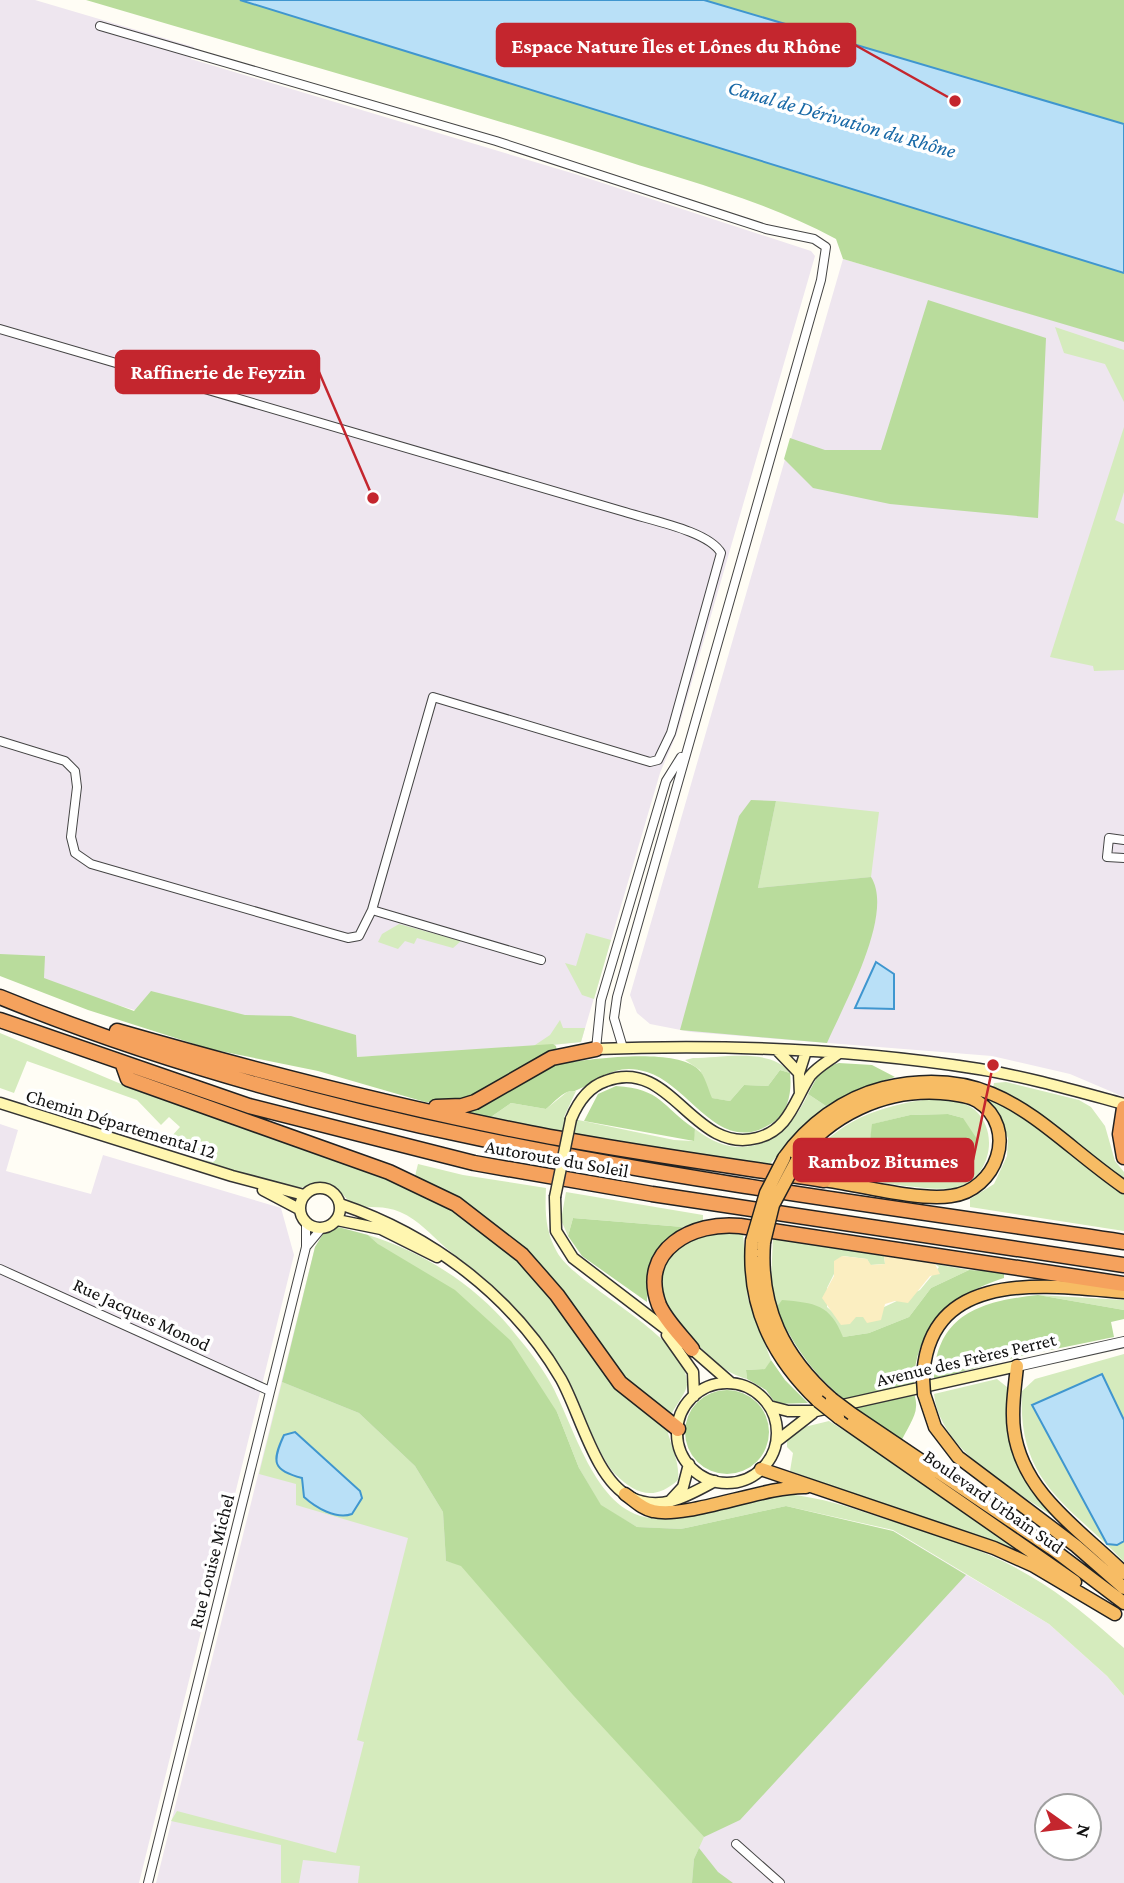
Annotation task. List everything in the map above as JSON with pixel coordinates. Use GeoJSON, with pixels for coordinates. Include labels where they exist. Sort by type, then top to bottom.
{"type":"FeatureCollection","features":[{"type":"Feature","properties":{"kind":"highway"},"geometry":{"type":"LineString","coordinates":[[2,998],[237,1065],[380,1100],[579,1142],[932,1196],[955,1196],[978,1186],[990,1175],[998,1160],[998,1133],[991,1115],[976,1100],[937,1093],[907,1095],[886,1098],[854,1111],[790,1159]]}},
{"type":"Feature","properties":{"kind":"highway","name":"Autoroute du Soleil"},"geometry":{"type":"LineString","coordinates":[[2,998],[209,1071],[340,1109],[452,1135],[622,1167],[1124,1242]]}},
{"type":"Feature","properties":{"kind":"highway","name":"Autoroute du Soleil"},"geometry":{"type":"LineString","coordinates":[[0,1020],[123,1065],[312,1124],[474,1163],[638,1192],[1124,1265]]}},
{"type":"Feature","properties":{"kind":"highway"},"geometry":{"type":"LineString","coordinates":[[380,1100],[393,1098],[440,1108],[462,1106],[552,1058],[596,1049]]}},
{"type":"Feature","properties":{"kind":"highway"},"geometry":{"type":"LineString","coordinates":[[123,1065],[128,1079],[389,1171],[437,1193],[475,1216],[535,1269],[627,1392],[678,1429]]}},
{"type":"Feature","properties":{"kind":"highway"},"geometry":{"type":"LineString","coordinates":[[1124,1187],[1023,1110],[981,1089],[944,1082],[890,1087],[853,1099],[810,1128],[790,1159],[758,1242],[764,1287],[778,1332],[802,1370],[832,1399],[1054,1550],[1124,1603]]}},
{"type":"Feature","properties":{"kind":"highway"},"geometry":{"type":"LineString","coordinates":[[1124,1106],[1120,1134],[1124,1157]]}},
{"type":"Feature","properties":{"kind":"highway"},"geometry":{"type":"LineString","coordinates":[[692,1349],[663,1314],[655,1282],[658,1266],[668,1248],[680,1237],[706,1226],[740,1226],[1124,1284]]}},
{"type":"Feature","properties":{"kind":"highway","name":"Boulevard Urbain Sud"},"geometry":{"type":"LineString","coordinates":[[758,1242],[753,1284],[763,1325],[789,1372],[817,1406],[838,1417],[1050,1564],[1119,1618]]}},
{"type":"Feature","properties":{"kind":"highway"},"geometry":{"type":"LineString","coordinates":[[1124,1292],[1019,1286],[981,1294],[955,1311],[942,1325],[926,1356],[923,1379],[924,1394],[934,1427],[958,1457],[1048,1524],[1124,1588]]}},
{"type":"Feature","properties":{"kind":"highway"},"geometry":{"type":"LineString","coordinates":[[1017,1366],[1013,1427],[1020,1457],[1029,1476],[1053,1506],[1124,1573]]}},
{"type":"Feature","properties":{"kind":"highway"},"geometry":{"type":"LineString","coordinates":[[761,1469],[1013,1556],[1119,1618]]}},
{"type":"Feature","properties":{"kind":"highway"},"geometry":{"type":"LineString","coordinates":[[625,1494],[643,1507],[666,1512],[786,1487],[817,1487]]}},
{"type":"Feature","properties":{"kind":"main road"},"geometry":{"type":"LineString","coordinates":[[596,1049],[778,1050],[864,1054],[992,1072],[1124,1106]]}},
{"type":"Feature","properties":{"kind":"main road"},"geometry":{"type":"LineString","coordinates":[[778,1050],[799,1073]]}},
{"type":"Feature","properties":{"kind":"main road"},"geometry":{"type":"LineString","coordinates":[[800,1094],[799,1073],[810,1051]]}},
{"type":"Feature","properties":{"kind":"main road"},"geometry":{"type":"LineString","coordinates":[[810,1051],[812,1073]]}},
{"type":"Feature","properties":{"kind":"main road"},"geometry":{"type":"LineString","coordinates":[[732,1383],[712,1386],[694,1396],[683,1411],[678,1429],[680,1448],[689,1464],[701,1475],[715,1481],[743,1480],[761,1469],[770,1459],[776,1441],[776,1423],[769,1406],[756,1392],[732,1383],[569,1253],[556,1231],[555,1197],[571,1119],[581,1099],[597,1085],[614,1078],[635,1077],[660,1088],[715,1133],[747,1140],[764,1136],[779,1126],[792,1112],[812,1073],[839,1053]]}},
{"type":"Feature","properties":{"kind":"main road","name":"Chemin Départemental 12"},"geometry":{"type":"LineString","coordinates":[[0,1103],[232,1176]]}},
{"type":"Feature","properties":{"kind":"main road"},"geometry":{"type":"LineString","coordinates":[[232,1176],[304,1195],[320,1188],[336,1195],[340,1204],[337,1220]]}},
{"type":"Feature","properties":{"kind":"main road"},"geometry":{"type":"LineString","coordinates":[[232,1176],[299,1209],[306,1223],[321,1228],[337,1220],[381,1229],[472,1278]]}},
{"type":"Feature","properties":{"kind":"main road"},"geometry":{"type":"LineString","coordinates":[[299,1209],[304,1195]]}},
{"type":"Feature","properties":{"kind":"main road"},"geometry":{"type":"LineString","coordinates":[[340,1204],[416,1236],[472,1278],[514,1316],[544,1354],[570,1397],[602,1468],[625,1494],[650,1503],[686,1498],[715,1481]]}},
{"type":"Feature","properties":{"kind":"main road"},"geometry":{"type":"LineString","coordinates":[[661,1327],[691,1368],[695,1377],[694,1396]]}},
{"type":"Feature","properties":{"kind":"main road","name":"Avenue des Frères Perret"},"geometry":{"type":"LineString","coordinates":[[817,1406],[1017,1366]]}},
{"type":"Feature","properties":{"kind":"main road"},"geometry":{"type":"LineString","coordinates":[[769,1406],[788,1411],[817,1406]]}},
{"type":"Feature","properties":{"kind":"main road"},"geometry":{"type":"LineString","coordinates":[[776,1441],[817,1406]]}},
{"type":"Feature","properties":{"kind":"main road"},"geometry":{"type":"LineString","coordinates":[[671,1500],[683,1487],[689,1464]]}},
{"type":"Feature","properties":{"kind":"street"},"geometry":{"type":"LineString","coordinates":[[100,26],[495,141],[766,229],[814,239],[826,247],[821,280],[614,1008],[614,1018],[623,1048]]}},
{"type":"Feature","properties":{"kind":"street"},"geometry":{"type":"LineString","coordinates":[[0,329],[704,537],[717,545],[720,563],[671,733],[658,760],[650,762],[433,697],[372,910],[359,936],[348,938],[92,864],[75,853],[71,837],[77,787],[75,771],[65,761],[0,741]]}},
{"type":"Feature","properties":{"kind":"street"},"geometry":{"type":"LineString","coordinates":[[596,1049],[601,1000],[666,781],[687,749]]}},
{"type":"Feature","properties":{"kind":"street"},"geometry":{"type":"LineString","coordinates":[[1124,840],[1109,838],[1107,857],[1124,858]]}},
{"type":"Feature","properties":{"kind":"street"},"geometry":{"type":"LineString","coordinates":[[372,910],[541,960]]}},
{"type":"Feature","properties":{"kind":"street","name":"Rue Louise Michel"},"geometry":{"type":"LineString","coordinates":[[148,1883],[306,1247],[306,1223]]}},
{"type":"Feature","properties":{"kind":"street","name":"Rue Louise Michel"},"geometry":{"type":"LineString","coordinates":[[306,1247],[321,1228]]}},
{"type":"Feature","properties":{"kind":"street","name":"Rue Jacques Monod"},"geometry":{"type":"LineString","coordinates":[[0,1269],[270,1391]]}},
{"type":"Feature","properties":{"kind":"street","name":"Avenue des Frères Perret"},"geometry":{"type":"LineString","coordinates":[[1017,1366],[1124,1342]]}},
{"type":"Feature","properties":{"kind":"street"},"geometry":{"type":"LineString","coordinates":[[736,1844],[780,1883]]}},
{"type":"Feature","properties":{"kind":"shaded area"},"geometry":{"type":"Polygon","coordinates":[[[0,0],[35,0],[194,47],[191,59],[575,174],[811,251],[815,256],[677,733],[660,773],[581,1042],[503,1050],[357,1057],[168,1020],[0,970],[0,0]]]}},
{"type":"Feature","properties":{"kind":"shaded area"},"geometry":{"type":"Polygon","coordinates":[[[843,259],[1124,341],[1124,1097],[1070,1074],[992,1056],[691,1032],[650,1024],[637,1013],[630,995],[843,259]]]}},
{"type":"Feature","properties":{"kind":"shaded area"},"geometry":{"type":"Polygon","coordinates":[[[0,1124],[18,1130],[6,1171],[91,1194],[103,1155],[281,1208],[294,1255],[139,1883],[0,1883],[0,1124]]]}},
{"type":"Feature","properties":{"kind":"shaded area"},"geometry":{"type":"Polygon","coordinates":[[[338,1227],[368,1235],[579,1468],[637,1527],[893,1531],[1049,1624],[1107,1676],[1124,1696],[1124,1883],[156,1883],[315,1247],[323,1234],[338,1227]]]}},
{"type":"Feature","properties":{"kind":"green space"},"geometry":{"type":"Polygon","coordinates":[[[86,0],[240,0],[1124,273],[1124,342],[843,259],[836,239],[778,212],[719,190],[470,113],[86,0]]]}},
{"type":"Feature","properties":{"kind":"green space"},"geometry":{"type":"Polygon","coordinates":[[[704,0],[1124,0],[1124,124],[704,0]]]}},
{"type":"Feature","properties":{"kind":"green space"},"geometry":{"type":"Polygon","coordinates":[[[928,300],[1046,338],[1038,518],[890,504],[813,488],[784,459],[790,438],[825,450],[881,450],[928,300]]]}},
{"type":"Feature","properties":{"kind":"green space"},"geometry":{"type":"Polygon","coordinates":[[[1055,327],[1124,350],[1124,402],[1105,364],[1064,353],[1055,327]]]}},
{"type":"Feature","properties":{"kind":"green space"},"geometry":{"type":"Polygon","coordinates":[[[1124,427],[1124,492],[1115,520],[1124,524],[1124,670],[1094,671],[1093,666],[1050,657],[1124,427]]]}},
{"type":"Feature","properties":{"kind":"green space"},"geometry":{"type":"Polygon","coordinates":[[[751,800],[776,801],[758,888],[871,877],[877,893],[872,936],[864,960],[827,1043],[680,1030],[739,816],[751,800]]]}},
{"type":"Feature","properties":{"kind":"green space"},"geometry":{"type":"Polygon","coordinates":[[[776,801],[879,812],[871,877],[758,888],[776,801]]]}},
{"type":"Feature","properties":{"kind":"green space"},"geometry":{"type":"Polygon","coordinates":[[[399,924],[461,941],[453,948],[417,938],[414,944],[405,941],[398,949],[378,942],[382,934],[399,924]]]}},
{"type":"Feature","properties":{"kind":"green space"},"geometry":{"type":"Polygon","coordinates":[[[586,933],[611,940],[594,999],[582,995],[565,963],[576,966],[586,933]]]}},
{"type":"Feature","properties":{"kind":"green space"},"geometry":{"type":"Polygon","coordinates":[[[0,954],[45,956],[44,978],[134,1011],[151,991],[245,1015],[291,1016],[356,1035],[357,1057],[553,1044],[556,1046],[559,1064],[631,1056],[671,1058],[686,1062],[698,1069],[712,1098],[730,1101],[744,1085],[768,1086],[780,1070],[790,1073],[790,1093],[784,1112],[775,1121],[756,1131],[738,1132],[722,1127],[707,1117],[663,1080],[647,1072],[626,1069],[610,1073],[576,1091],[567,1092],[546,1109],[511,1103],[488,1119],[469,1115],[457,1103],[425,1102],[318,1071],[210,1049],[88,1010],[0,976],[0,954]]]}},
{"type":"Feature","properties":{"kind":"green space"},"geometry":{"type":"Polygon","coordinates":[[[560,1020],[563,1028],[585,1028],[581,1042],[532,1047],[550,1035],[560,1020]]]}},
{"type":"Feature","properties":{"kind":"green space"},"geometry":{"type":"Polygon","coordinates":[[[0,1033],[133,1089],[410,1187],[462,1215],[513,1255],[553,1301],[611,1384],[667,1429],[678,1480],[661,1491],[646,1493],[630,1487],[615,1474],[602,1454],[562,1370],[535,1331],[491,1284],[413,1219],[388,1208],[354,1206],[337,1189],[327,1184],[293,1187],[212,1163],[183,1148],[171,1137],[180,1127],[169,1117],[161,1125],[137,1100],[27,1061],[14,1093],[0,1088],[0,1033]]]}},
{"type":"Feature","properties":{"kind":"green space"},"geometry":{"type":"Polygon","coordinates":[[[759,1057],[782,1065],[790,1073],[780,1070],[768,1086],[744,1085],[730,1101],[711,1098],[700,1070],[685,1060],[759,1057]]]}},
{"type":"Feature","properties":{"kind":"green space"},"geometry":{"type":"Polygon","coordinates":[[[839,1063],[872,1065],[895,1077],[858,1089],[826,1106],[808,1094],[822,1068],[839,1063]]]}},
{"type":"Feature","properties":{"kind":"green space"},"geometry":{"type":"Polygon","coordinates":[[[1006,1082],[1079,1100],[1091,1107],[1105,1126],[1115,1161],[1124,1172],[1124,1231],[970,1207],[970,1199],[994,1184],[1007,1156],[1008,1138],[990,1103],[994,1083],[1006,1082]]]}},
{"type":"Feature","properties":{"kind":"green space"},"geometry":{"type":"Polygon","coordinates":[[[616,1086],[643,1091],[660,1100],[695,1129],[694,1141],[584,1121],[598,1094],[616,1086]]]}},
{"type":"Feature","properties":{"kind":"green space"},"geometry":{"type":"Polygon","coordinates":[[[576,1091],[564,1117],[674,1140],[693,1141],[695,1129],[712,1140],[729,1146],[746,1147],[775,1136],[799,1111],[808,1094],[826,1106],[799,1130],[770,1164],[643,1147],[488,1119],[511,1103],[546,1109],[567,1092],[576,1091]]]}},
{"type":"Feature","properties":{"kind":"green space"},"geometry":{"type":"Polygon","coordinates":[[[923,1100],[950,1100],[969,1106],[983,1119],[989,1141],[988,1152],[985,1163],[971,1181],[960,1187],[930,1188],[799,1170],[825,1142],[853,1121],[885,1108],[923,1100]],[[948,1114],[910,1115],[873,1124],[870,1140],[896,1146],[956,1171],[963,1118],[948,1114]]]}},
{"type":"Feature","properties":{"kind":"green space"},"geometry":{"type":"Polygon","coordinates":[[[948,1114],[963,1118],[977,1139],[972,1164],[964,1173],[896,1146],[870,1140],[872,1124],[910,1115],[948,1114]]]}},
{"type":"Feature","properties":{"kind":"green space"},"geometry":{"type":"Polygon","coordinates":[[[418,1164],[463,1175],[546,1188],[547,1221],[557,1252],[568,1266],[586,1281],[652,1331],[671,1349],[683,1367],[687,1385],[672,1413],[643,1397],[617,1372],[472,1208],[415,1176],[418,1164]]]}},
{"type":"Feature","properties":{"kind":"green space"},"geometry":{"type":"Polygon","coordinates":[[[566,1192],[703,1215],[703,1221],[683,1227],[573,1218],[568,1236],[561,1220],[566,1192]]]}},
{"type":"Feature","properties":{"kind":"green space"},"geometry":{"type":"Polygon","coordinates":[[[573,1218],[683,1227],[664,1242],[654,1258],[647,1302],[582,1256],[568,1236],[573,1218]]]}},
{"type":"Feature","properties":{"kind":"green space"},"geometry":{"type":"Polygon","coordinates":[[[338,1227],[368,1235],[378,1244],[455,1290],[511,1341],[557,1412],[579,1468],[601,1505],[637,1527],[681,1529],[786,1506],[893,1531],[966,1575],[740,1820],[704,1837],[573,1695],[461,1566],[446,1561],[443,1512],[415,1466],[359,1413],[282,1382],[315,1247],[323,1234],[338,1227]]]}},
{"type":"Feature","properties":{"kind":"green space"},"geometry":{"type":"Polygon","coordinates":[[[719,1230],[743,1232],[748,1299],[771,1360],[766,1369],[746,1370],[747,1379],[725,1369],[685,1332],[662,1292],[662,1265],[669,1253],[687,1241],[719,1230]]]}},
{"type":"Feature","properties":{"kind":"green space"},"geometry":{"type":"Polygon","coordinates":[[[368,1235],[430,1262],[468,1287],[502,1318],[546,1376],[600,1483],[614,1500],[631,1512],[650,1518],[666,1518],[786,1494],[836,1504],[959,1543],[1013,1566],[1043,1584],[1124,1648],[1124,1696],[1107,1676],[1049,1624],[893,1530],[786,1506],[681,1529],[637,1527],[601,1506],[579,1468],[557,1412],[368,1235]]]}},
{"type":"Feature","properties":{"kind":"green space"},"geometry":{"type":"Polygon","coordinates":[[[773,1237],[884,1255],[885,1264],[870,1265],[867,1259],[843,1256],[827,1288],[827,1307],[836,1315],[863,1317],[920,1290],[939,1267],[935,1264],[969,1270],[931,1288],[909,1317],[869,1333],[843,1337],[776,1308],[771,1282],[773,1237]]]}},
{"type":"Feature","properties":{"kind":"green space"},"geometry":{"type":"Polygon","coordinates":[[[969,1270],[1004,1272],[1004,1278],[968,1293],[940,1316],[929,1330],[916,1365],[916,1411],[901,1442],[843,1399],[814,1370],[788,1332],[776,1308],[782,1300],[812,1304],[833,1318],[843,1337],[869,1333],[909,1317],[931,1288],[969,1270]]]}},
{"type":"Feature","properties":{"kind":"green space"},"geometry":{"type":"Polygon","coordinates":[[[1038,1295],[1124,1300],[1124,1310],[1038,1295]]]}},
{"type":"Feature","properties":{"kind":"green space"},"geometry":{"type":"Polygon","coordinates":[[[1038,1295],[1124,1310],[1124,1319],[1111,1322],[1114,1337],[1021,1356],[934,1379],[943,1339],[953,1325],[981,1307],[1038,1295]]]}},
{"type":"Feature","properties":{"kind":"green space"},"geometry":{"type":"Polygon","coordinates":[[[1124,1354],[1124,1420],[1102,1374],[1117,1545],[1124,1541],[1124,1562],[1066,1506],[1037,1470],[1028,1448],[1023,1422],[1022,1391],[1035,1379],[1124,1354]]]}},
{"type":"Feature","properties":{"kind":"green space"},"geometry":{"type":"Polygon","coordinates":[[[771,1360],[785,1380],[808,1403],[776,1404],[766,1390],[747,1379],[746,1370],[765,1369],[771,1360]]]}},
{"type":"Feature","properties":{"kind":"green space"},"geometry":{"type":"Polygon","coordinates":[[[997,1379],[1007,1387],[1007,1426],[1015,1457],[1028,1480],[1062,1523],[984,1469],[950,1435],[939,1415],[934,1394],[997,1379]]]}},
{"type":"Feature","properties":{"kind":"green space"},"geometry":{"type":"Polygon","coordinates":[[[282,1382],[359,1413],[415,1466],[443,1512],[446,1561],[461,1565],[704,1837],[694,1859],[692,1883],[358,1883],[360,1866],[303,1860],[299,1883],[281,1883],[281,1845],[171,1821],[177,1811],[336,1853],[364,1742],[357,1740],[408,1538],[296,1505],[296,1484],[259,1474],[282,1382]]]}},
{"type":"Feature","properties":{"kind":"green space"},"geometry":{"type":"Polygon","coordinates":[[[727,1390],[743,1393],[757,1402],[766,1416],[769,1432],[766,1448],[757,1462],[743,1471],[727,1474],[711,1471],[697,1462],[688,1448],[685,1432],[688,1416],[697,1402],[711,1393],[727,1390]]]}},
{"type":"Feature","properties":{"kind":"green space"},"geometry":{"type":"Polygon","coordinates":[[[829,1421],[1014,1548],[1010,1551],[790,1471],[793,1453],[787,1447],[787,1437],[796,1429],[829,1421]]]}},
{"type":"Feature","properties":{"kind":"green space"},"geometry":{"type":"Polygon","coordinates":[[[699,1848],[718,1872],[733,1883],[692,1883],[694,1859],[699,1848]]]}},
{"type":"Feature","properties":{"kind":"sand"},"geometry":{"type":"Polygon","coordinates":[[[884,1255],[935,1264],[940,1274],[930,1276],[908,1303],[895,1301],[885,1304],[881,1320],[867,1323],[863,1317],[856,1317],[850,1324],[841,1325],[822,1298],[834,1276],[834,1261],[842,1256],[867,1259],[871,1265],[885,1264],[884,1255]]]}},
{"type":"Feature","properties":{"kind":"water","name":"Canal de Dérivation du Rhône"},"geometry":{"type":"Polygon","coordinates":[[[240,0],[704,0],[1124,124],[1124,273],[240,0]]]}},
{"type":"Feature","properties":{"kind":"water"},"geometry":{"type":"Polygon","coordinates":[[[876,962],[894,974],[894,1009],[855,1008],[876,962]]]}},
{"type":"Feature","properties":{"kind":"water"},"geometry":{"type":"Polygon","coordinates":[[[1102,1374],[1124,1420],[1124,1541],[1117,1545],[1107,1544],[1032,1405],[1102,1374]]]}},
{"type":"Feature","properties":{"kind":"water"},"geometry":{"type":"Polygon","coordinates":[[[295,1432],[360,1491],[362,1498],[352,1514],[333,1514],[314,1505],[304,1497],[302,1478],[285,1472],[277,1464],[277,1452],[284,1435],[295,1432]]]}},
{"type":"Feature","properties":{"kind":"place","name":"Espace Nature Îles et Lônes du Rhône"},"geometry":{"type":"Point","coordinates":[955,101]}},
{"type":"Feature","properties":{"kind":"place","name":"Raffinerie de Feyzin"},"geometry":{"type":"Point","coordinates":[373,498]}},
{"type":"Feature","properties":{"kind":"place","name":"Ramboz Bitumes"},"geometry":{"type":"Point","coordinates":[993,1065]}}]}
